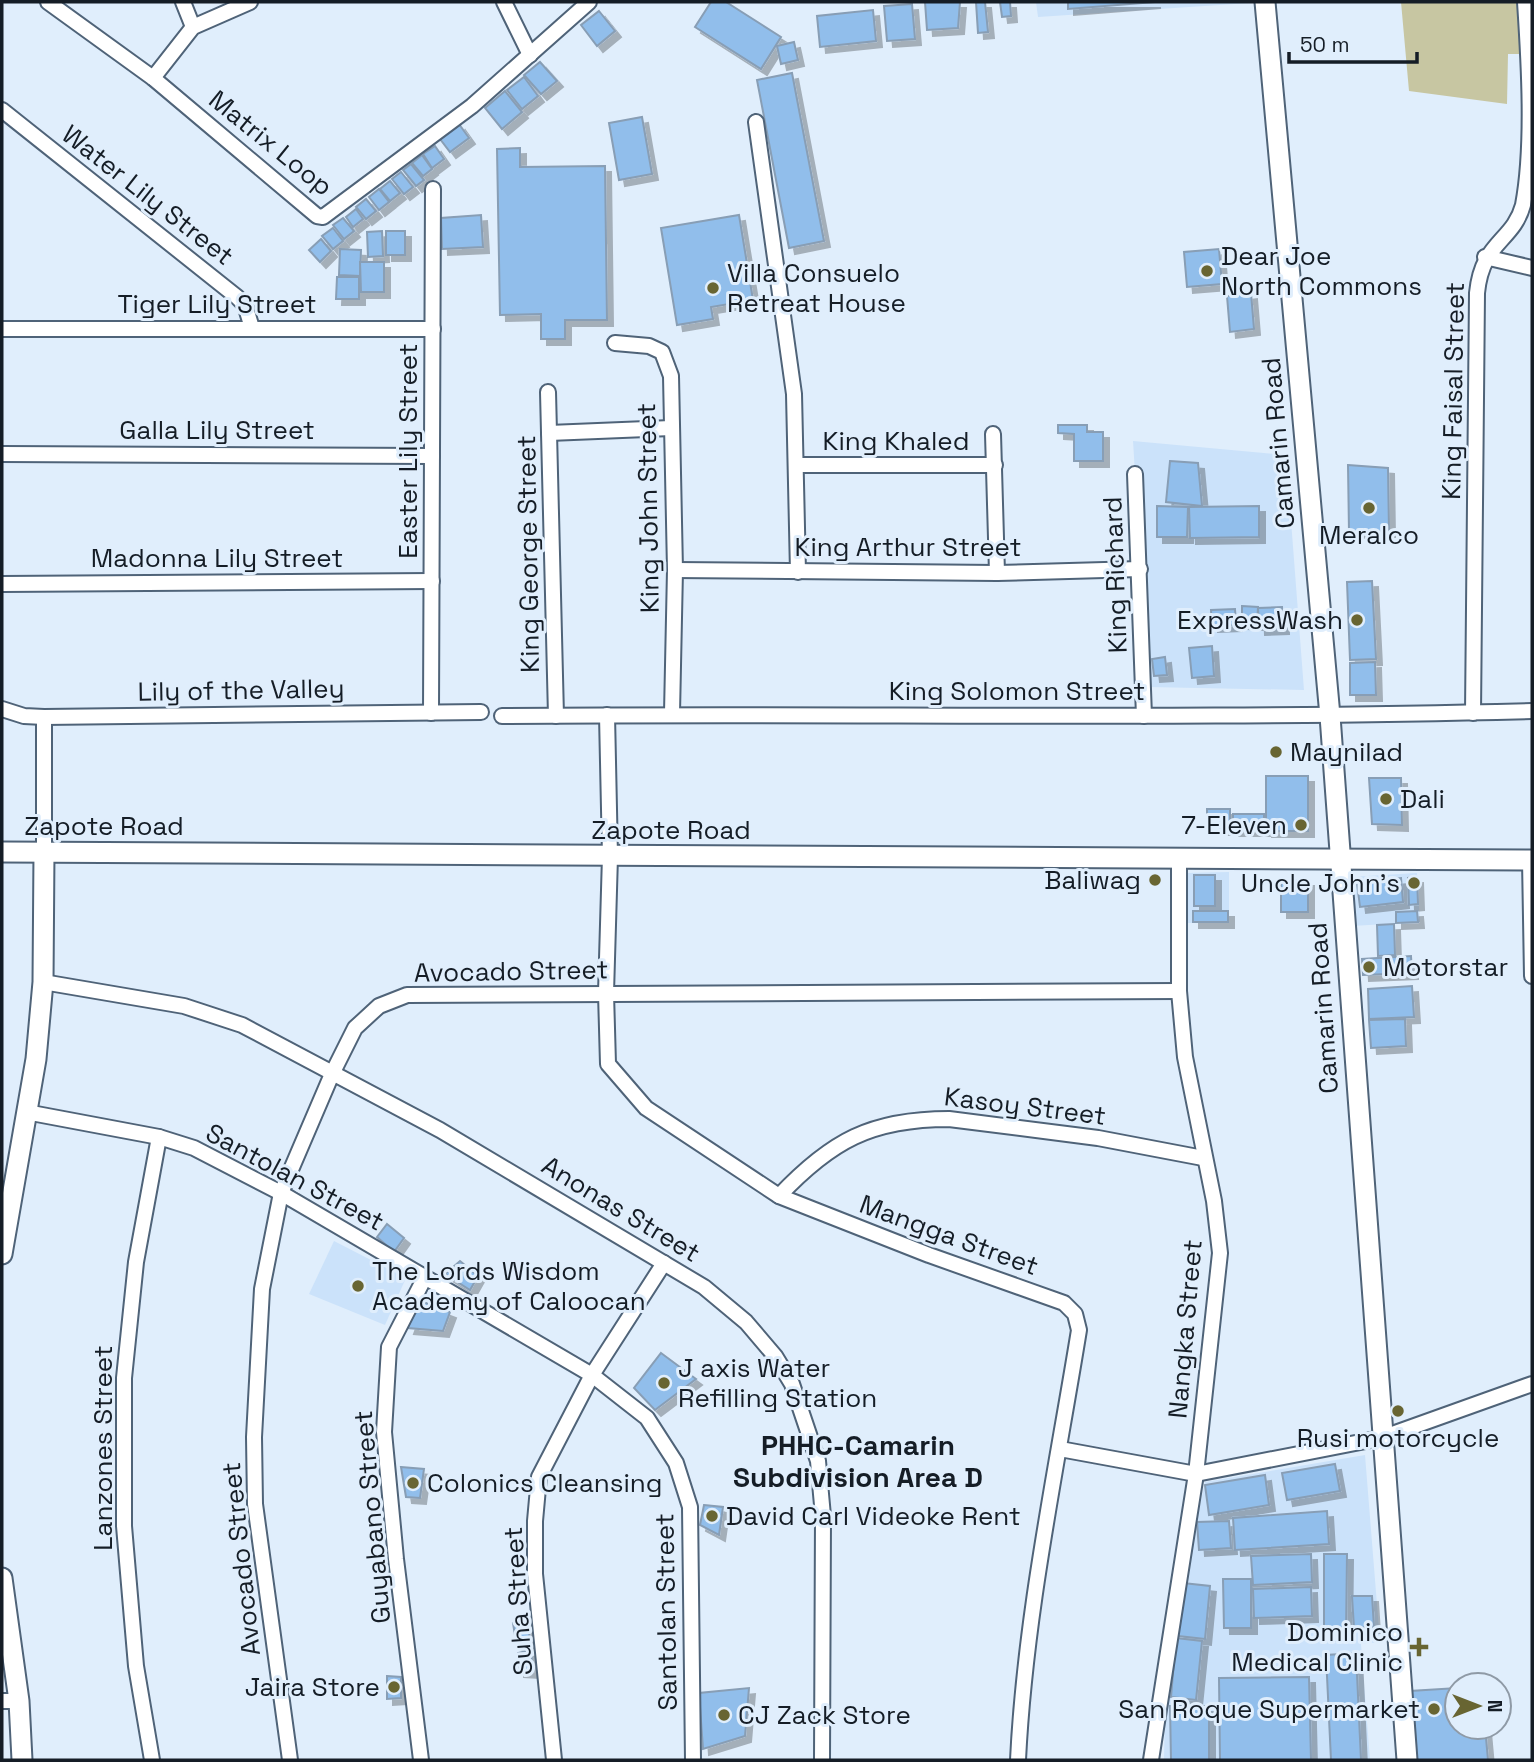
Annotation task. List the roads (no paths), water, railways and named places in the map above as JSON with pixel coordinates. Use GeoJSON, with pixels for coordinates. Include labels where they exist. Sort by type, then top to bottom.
{"type":"FeatureCollection","features":[{"type":"Feature","properties":{"kind":"main road","name":"Camarin Road"},"geometry":{"type":"LineString","coordinates":[[1265,2],[1329,716],[1407,1760]]}},
{"type":"Feature","properties":{"kind":"main road","name":"Zapote Road"},"geometry":{"type":"LineString","coordinates":[[2,852],[1531,860]]}},
{"type":"Feature","properties":{"kind":"main road"},"geometry":{"type":"LineString","coordinates":[[2,1254],[36,1059],[43,982],[44,852]]}},
{"type":"Feature","properties":{"kind":"main road"},"geometry":{"type":"LineString","coordinates":[[2,1578],[10,1701],[22,1760]]}},
{"type":"Feature","properties":{"kind":"street","name":"Matrix Loop"},"geometry":{"type":"LineString","coordinates":[[48,2],[153,78],[317,216],[323,217],[472,106],[589,2]]}},
{"type":"Feature","properties":{"kind":"street"},"geometry":{"type":"LineString","coordinates":[[183,2],[193,27]]}},
{"type":"Feature","properties":{"kind":"street"},"geometry":{"type":"LineString","coordinates":[[153,78],[193,27],[250,2]]}},
{"type":"Feature","properties":{"kind":"street"},"geometry":{"type":"LineString","coordinates":[[504,2],[530,55]]}},
{"type":"Feature","properties":{"kind":"street","name":"King Faisal Street"},"geometry":{"type":"LineString","coordinates":[[1474,713],[1476,304],[1479,272],[1485,257],[1512,226],[1522,209],[1531,159],[1530,76],[1525,2]]}},
{"type":"Feature","properties":{"kind":"street","name":"Water Lily Street"},"geometry":{"type":"LineString","coordinates":[[2,110],[237,297],[245,305],[252,328]]}},
{"type":"Feature","properties":{"kind":"street"},"geometry":{"type":"LineString","coordinates":[[756,122],[794,394],[798,572]]}},
{"type":"Feature","properties":{"kind":"street","name":"Easter Lily Street"},"geometry":{"type":"LineString","coordinates":[[431,713],[433,188]]}},
{"type":"Feature","properties":{"kind":"street"},"geometry":{"type":"LineString","coordinates":[[1485,257],[1532,268]]}},
{"type":"Feature","properties":{"kind":"street","name":"Tiger Lily Street"},"geometry":{"type":"LineString","coordinates":[[2,329],[433,329]]}},
{"type":"Feature","properties":{"kind":"street","name":"King John Street"},"geometry":{"type":"LineString","coordinates":[[615,343],[649,346],[662,352],[671,376],[675,570],[672,713]]}},
{"type":"Feature","properties":{"kind":"street","name":"King George Street"},"geometry":{"type":"LineString","coordinates":[[548,392],[556,716]]}},
{"type":"Feature","properties":{"kind":"street"},"geometry":{"type":"LineString","coordinates":[[549,433],[671,428]]}},
{"type":"Feature","properties":{"kind":"street"},"geometry":{"type":"LineString","coordinates":[[993,434],[997,573]]}},
{"type":"Feature","properties":{"kind":"street","name":"Galla Lily Street"},"geometry":{"type":"LineString","coordinates":[[2,454],[432,456]]}},
{"type":"Feature","properties":{"kind":"street","name":"King Khaled"},"geometry":{"type":"LineString","coordinates":[[797,465],[995,465]]}},
{"type":"Feature","properties":{"kind":"street","name":"King Richard"},"geometry":{"type":"LineString","coordinates":[[1135,474],[1144,716]]}},
{"type":"Feature","properties":{"kind":"street","name":"King Arthur Street"},"geometry":{"type":"LineString","coordinates":[[675,570],[997,573],[1140,569]]}},
{"type":"Feature","properties":{"kind":"street","name":"Madonna Lily Street"},"geometry":{"type":"LineString","coordinates":[[2,584],[432,581]]}},
{"type":"Feature","properties":{"kind":"street","name":"Lily of the Valley"},"geometry":{"type":"LineString","coordinates":[[2,709],[24,716],[44,717],[481,712]]}},
{"type":"Feature","properties":{"kind":"street","name":"King Solomon Street"},"geometry":{"type":"LineString","coordinates":[[502,716],[672,713],[1329,716],[1532,711]]}},
{"type":"Feature","properties":{"kind":"street","name":"Mangga Street"},"geometry":{"type":"LineString","coordinates":[[607,715],[610,856],[606,993],[608,1064],[646,1108],[779,1196],[929,1255],[1064,1303],[1075,1314],[1079,1330],[1022,1706],[1018,1760]]}},
{"type":"Feature","properties":{"kind":"street"},"geometry":{"type":"LineString","coordinates":[[44,717],[44,852]]}},
{"type":"Feature","properties":{"kind":"street","name":"Nangka Street"},"geometry":{"type":"LineString","coordinates":[[1151,1760],[1196,1474],[1220,1253],[1216,1212],[1203,1158],[1185,1057],[1179,991],[1179,859]]}},
{"type":"Feature","properties":{"kind":"street"},"geometry":{"type":"LineString","coordinates":[[1531,860],[1532,976]]}},
{"type":"Feature","properties":{"kind":"street","name":"Anonas Street"},"geometry":{"type":"LineString","coordinates":[[43,982],[184,1006],[242,1025],[440,1130],[704,1287],[762,1340],[792,1384],[811,1433],[821,1484],[822,1760]]}},
{"type":"Feature","properties":{"kind":"street","name":"Avocado Street"},"geometry":{"type":"LineString","coordinates":[[290,1760],[260,1552],[254,1464],[262,1289],[281,1192],[355,1028],[379,1006],[407,995],[1179,991]]}},
{"type":"Feature","properties":{"kind":"street","name":"Santolan Street"},"geometry":{"type":"LineString","coordinates":[[26,1112],[159,1137],[194,1148],[281,1192],[592,1375],[647,1418],[676,1463],[690,1507],[693,1760]]}},
{"type":"Feature","properties":{"kind":"street","name":"Kasoy Street"},"geometry":{"type":"LineString","coordinates":[[779,1196],[820,1156],[840,1142],[872,1130],[926,1119],[949,1119],[1098,1138],[1203,1158]]}},
{"type":"Feature","properties":{"kind":"street","name":"Lanzones Street"},"geometry":{"type":"LineString","coordinates":[[152,1760],[136,1666],[124,1526],[124,1378],[136,1262],[159,1137]]}},
{"type":"Feature","properties":{"kind":"street","name":"Suha Street"},"geometry":{"type":"LineString","coordinates":[[554,1760],[535,1574],[534,1521],[539,1478],[592,1375],[664,1263]]}},
{"type":"Feature","properties":{"kind":"street","name":"Guyabano Street"},"geometry":{"type":"LineString","coordinates":[[421,1760],[396,1559],[384,1432],[389,1347],[425,1277]]}},
{"type":"Feature","properties":{"kind":"street"},"geometry":{"type":"LineString","coordinates":[[1060,1450],[1196,1474],[1381,1438],[1532,1384]]}},
{"type":"Feature","properties":{"kind":"place","name":"Dear Joe North Commons"},"geometry":{"type":"Point","coordinates":[1207,271]}},
{"type":"Feature","properties":{"kind":"place","name":"Villa Consuelo Retreat House"},"geometry":{"type":"Point","coordinates":[713,288]}},
{"type":"Feature","properties":{"kind":"place","name":"Meralco"},"geometry":{"type":"Point","coordinates":[1369,508]}},
{"type":"Feature","properties":{"kind":"place","name":"ExpressWash"},"geometry":{"type":"Point","coordinates":[1357,620]}},
{"type":"Feature","properties":{"kind":"place","name":"Maynilad"},"geometry":{"type":"Point","coordinates":[1276,752]}},
{"type":"Feature","properties":{"kind":"place","name":"Dali"},"geometry":{"type":"Point","coordinates":[1386,799]}},
{"type":"Feature","properties":{"kind":"place","name":"7-Eleven"},"geometry":{"type":"Point","coordinates":[1301,825]}},
{"type":"Feature","properties":{"kind":"place","name":"Baliwag"},"geometry":{"type":"Point","coordinates":[1155,880]}},
{"type":"Feature","properties":{"kind":"place","name":"Uncle John's"},"geometry":{"type":"Point","coordinates":[1414,883]}},
{"type":"Feature","properties":{"kind":"place","name":"Motorstar"},"geometry":{"type":"Point","coordinates":[1369,967]}},
{"type":"Feature","properties":{"kind":"place","name":"The Lords Wisdom Academy of Caloocan"},"geometry":{"type":"Point","coordinates":[358,1286]}},
{"type":"Feature","properties":{"kind":"place","name":"J axis Water Refilling Station"},"geometry":{"type":"Point","coordinates":[664,1383]}},
{"type":"Feature","properties":{"kind":"place","name":"Rusi motorcycle"},"geometry":{"type":"Point","coordinates":[1398,1411]}},
{"type":"Feature","properties":{"kind":"place","name":"Colonics Cleansing"},"geometry":{"type":"Point","coordinates":[413,1483]}},
{"type":"Feature","properties":{"kind":"place","name":"David Carl Videoke Rent"},"geometry":{"type":"Point","coordinates":[712,1516]}},
{"type":"Feature","properties":{"kind":"place","name":"Dominico Medical Clinic"},"geometry":{"type":"Point","coordinates":[1419,1647]}},
{"type":"Feature","properties":{"kind":"place","name":"Jaira Store"},"geometry":{"type":"Point","coordinates":[394,1687]}},
{"type":"Feature","properties":{"kind":"place","name":"San Roque Supermarket"},"geometry":{"type":"Point","coordinates":[1434,1709]}},
{"type":"Feature","properties":{"kind":"place","name":"CJ Zack Store"},"geometry":{"type":"Point","coordinates":[724,1715]}},
{"type":"Feature","properties":{"kind":"district","name":"PHHC-Camarin Subdivision Area D"},"geometry":{"type":"Point","coordinates":[858,1461]}}]}
